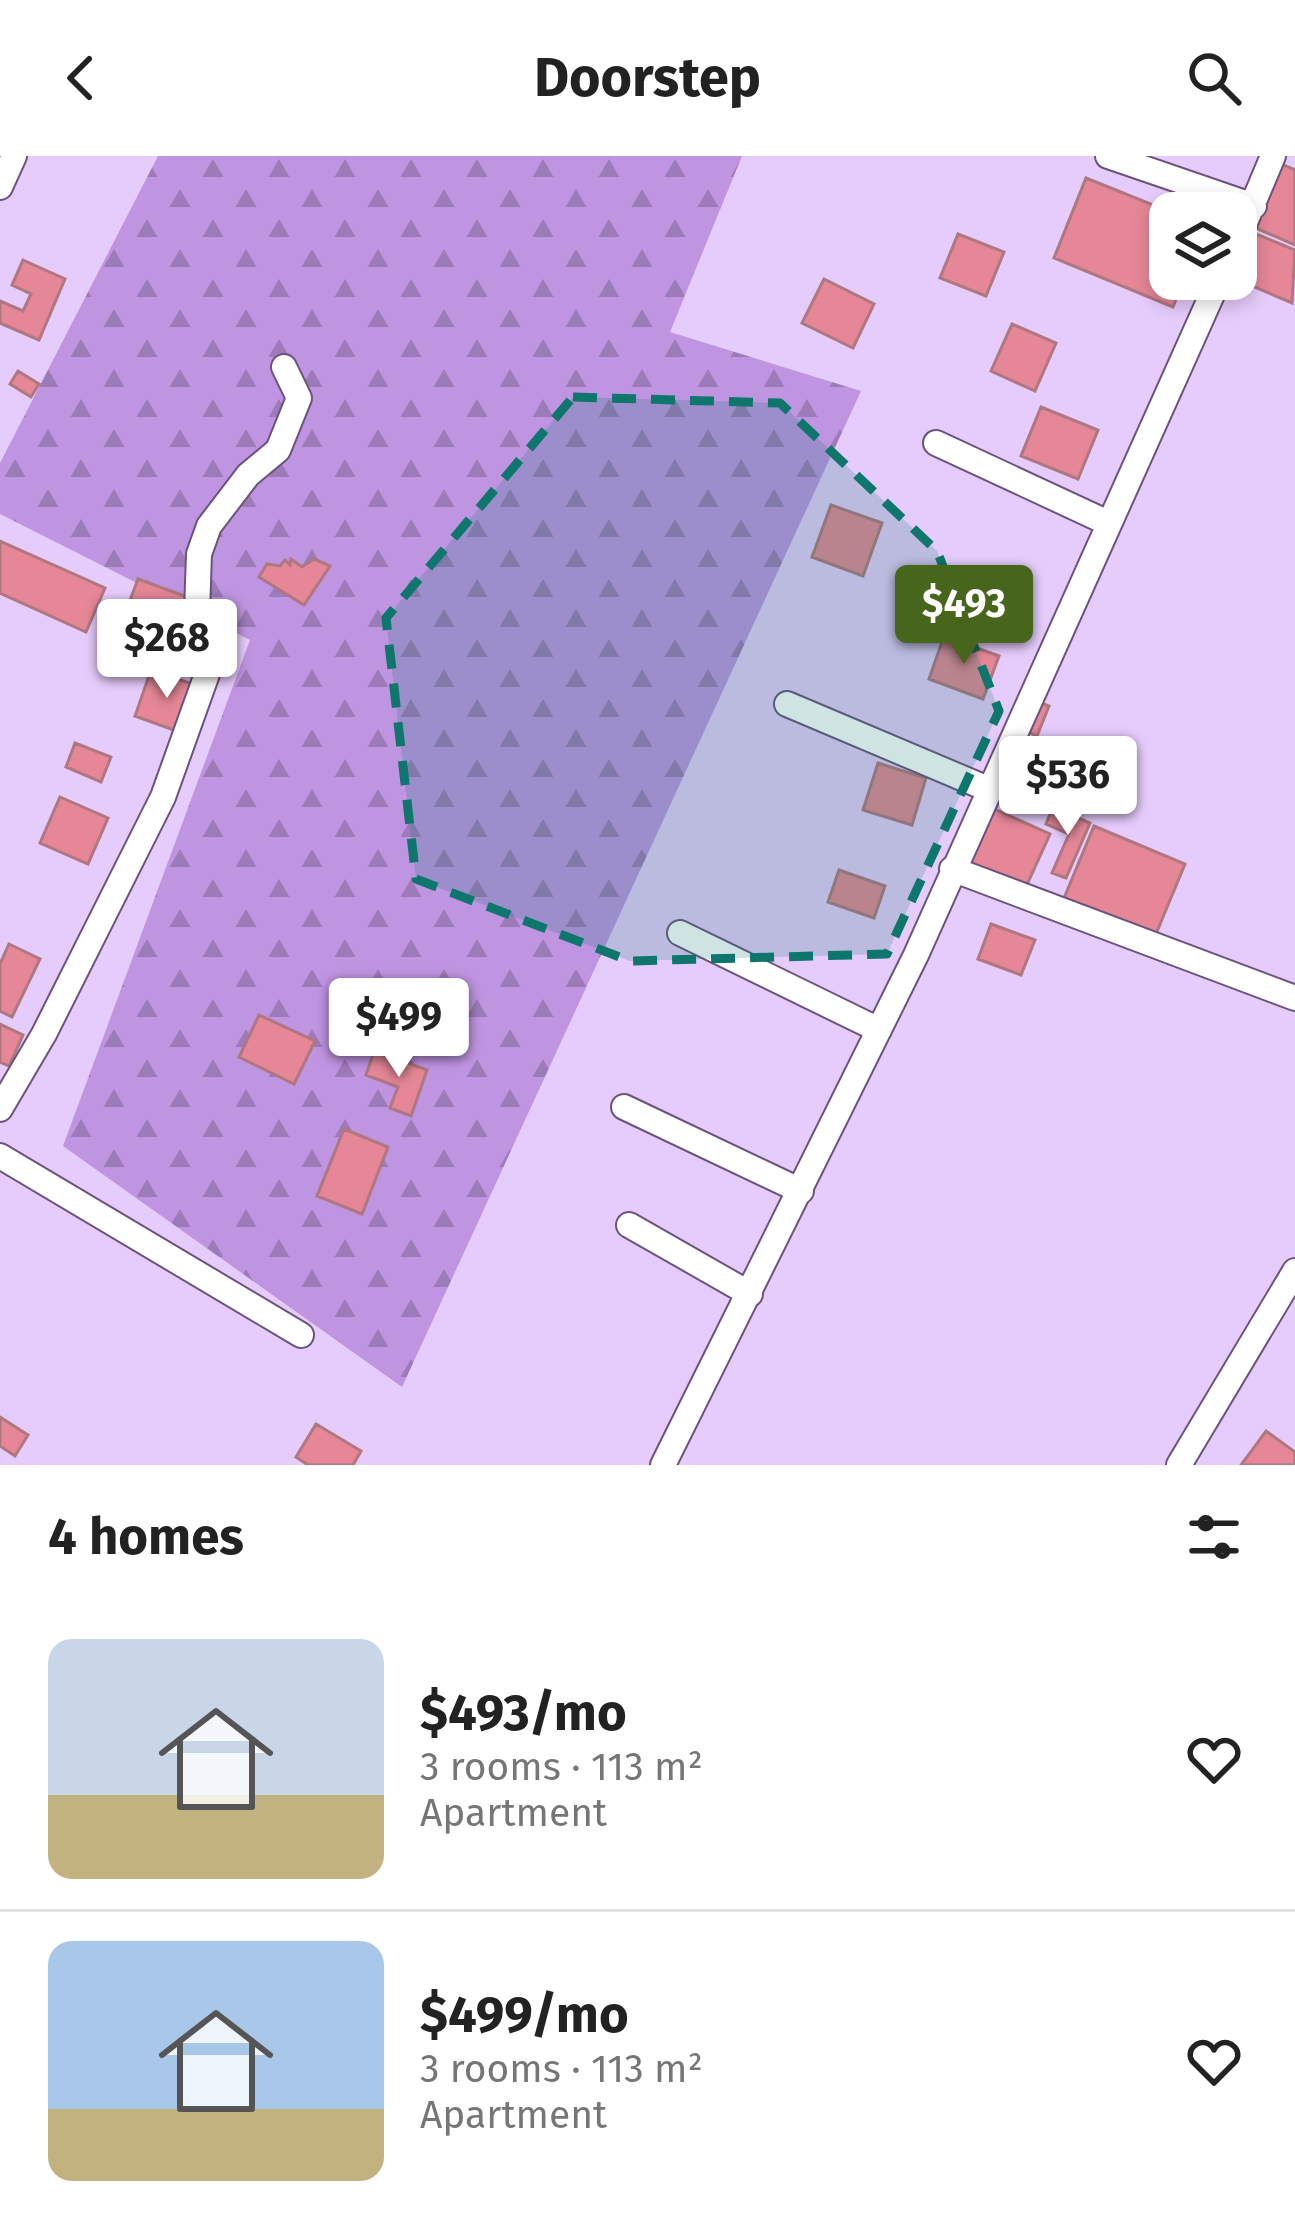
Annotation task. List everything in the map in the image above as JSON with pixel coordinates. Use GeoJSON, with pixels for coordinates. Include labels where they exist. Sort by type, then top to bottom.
{"type":"FeatureCollection","features":[{"type":"Feature","properties":{"kind":"street"},"geometry":{"type":"LineString","coordinates":[[0,187],[14,156]]}},
{"type":"Feature","properties":{"kind":"street"},"geometry":{"type":"LineString","coordinates":[[1108,156],[1213,192]]}},
{"type":"Feature","properties":{"kind":"street"},"geometry":{"type":"LineString","coordinates":[[1257,198],[1274,156]]}},
{"type":"Feature","properties":{"kind":"street"},"geometry":{"type":"LineString","coordinates":[[663,1465],[879,1030],[1209,300]]}},
{"type":"Feature","properties":{"kind":"street"},"geometry":{"type":"LineString","coordinates":[[0,1109],[44,1034],[163,796],[207,674],[197,612],[199,554],[222,509],[248,475],[278,450],[299,398],[284,367]]}},
{"type":"Feature","properties":{"kind":"street"},"geometry":{"type":"LineString","coordinates":[[936,442],[1106,522]]}},
{"type":"Feature","properties":{"kind":"street"},"geometry":{"type":"LineString","coordinates":[[787,704],[988,789]]}},
{"type":"Feature","properties":{"kind":"street"},"geometry":{"type":"LineString","coordinates":[[952,868],[1295,998]]}},
{"type":"Feature","properties":{"kind":"street"},"geometry":{"type":"LineString","coordinates":[[680,933],[879,1030]]}},
{"type":"Feature","properties":{"kind":"street"},"geometry":{"type":"LineString","coordinates":[[624,1107],[800,1192]]}},
{"type":"Feature","properties":{"kind":"street"},"geometry":{"type":"LineString","coordinates":[[0,1156],[301,1335]]}},
{"type":"Feature","properties":{"kind":"street"},"geometry":{"type":"LineString","coordinates":[[629,1225],[750,1294]]}},
{"type":"Feature","properties":{"kind":"street"},"geometry":{"type":"LineString","coordinates":[[1179,1465],[1295,1271]]}},
{"type":"Feature","properties":{"kind":"highlighted area"},"geometry":{"type":"Polygon","coordinates":[[[573,397],[780,403],[937,551],[999,711],[887,954],[630,961],[416,879],[386,618],[573,397]]]}},
{"type":"Feature","properties":{"kind":"green space"},"geometry":{"type":"Polygon","coordinates":[[[158,156],[742,156],[670,332],[861,391],[402,1387],[63,1146],[250,640],[0,514],[0,463],[158,156]]]}},
{"type":"Feature","properties":{"kind":"building"},"geometry":{"type":"Polygon","coordinates":[[[1279,163],[1295,170],[1295,245],[1257,229],[1257,212],[1279,163]]]}},
{"type":"Feature","properties":{"kind":"building"},"geometry":{"type":"Polygon","coordinates":[[[1086,178],[1149,203],[1149,297],[1054,258],[1086,178]]]}},
{"type":"Feature","properties":{"kind":"building"},"geometry":{"type":"Polygon","coordinates":[[[958,234],[1004,252],[986,296],[940,278],[958,234]]]}},
{"type":"Feature","properties":{"kind":"building"},"geometry":{"type":"Polygon","coordinates":[[[1257,234],[1295,250],[1292,303],[1257,288],[1257,234]]]}},
{"type":"Feature","properties":{"kind":"building"},"geometry":{"type":"Polygon","coordinates":[[[23,260],[65,279],[39,340],[0,323],[0,301],[23,311],[31,294],[12,285],[23,260]]]}},
{"type":"Feature","properties":{"kind":"building"},"geometry":{"type":"Polygon","coordinates":[[[824,279],[874,304],[853,348],[802,323],[824,279]]]}},
{"type":"Feature","properties":{"kind":"building"},"geometry":{"type":"Polygon","coordinates":[[[1012,324],[1056,343],[1035,391],[991,371],[1012,324]]]}},
{"type":"Feature","properties":{"kind":"building"},"geometry":{"type":"Polygon","coordinates":[[[18,371],[39,384],[31,397],[10,384],[18,371]]]}},
{"type":"Feature","properties":{"kind":"building"},"geometry":{"type":"Polygon","coordinates":[[[1041,407],[1098,430],[1078,479],[1021,456],[1041,407]]]}},
{"type":"Feature","properties":{"kind":"building"},"geometry":{"type":"Polygon","coordinates":[[[831,505],[882,523],[863,576],[812,557],[831,505]]]}},
{"type":"Feature","properties":{"kind":"building"},"geometry":{"type":"Polygon","coordinates":[[[0,541],[105,588],[86,632],[0,593],[0,541]]]}},
{"type":"Feature","properties":{"kind":"building"},"geometry":{"type":"Polygon","coordinates":[[[291,559],[302,567],[314,559],[330,566],[304,605],[259,577],[267,564],[280,566],[285,560],[290,565],[291,559]]]}},
{"type":"Feature","properties":{"kind":"building"},"geometry":{"type":"Polygon","coordinates":[[[935,568],[965,579],[949,622],[919,612],[935,568]]]}},
{"type":"Feature","properties":{"kind":"building"},"geometry":{"type":"Polygon","coordinates":[[[138,579],[190,598],[182,620],[129,603],[138,579]]]}},
{"type":"Feature","properties":{"kind":"building"},"geometry":{"type":"Polygon","coordinates":[[[944,636],[999,656],[983,699],[929,679],[944,636]]]}},
{"type":"Feature","properties":{"kind":"building"},"geometry":{"type":"Polygon","coordinates":[[[151,670],[198,686],[182,733],[135,716],[151,670]]]}},
{"type":"Feature","properties":{"kind":"building"},"geometry":{"type":"Polygon","coordinates":[[[1032,699],[1049,706],[1037,736],[1020,729],[1032,699]]]}},
{"type":"Feature","properties":{"kind":"building"},"geometry":{"type":"Polygon","coordinates":[[[75,743],[111,757],[101,782],[66,767],[75,743]]]}},
{"type":"Feature","properties":{"kind":"building"},"geometry":{"type":"Polygon","coordinates":[[[878,763],[926,778],[912,825],[863,810],[878,763]]]}},
{"type":"Feature","properties":{"kind":"building"},"geometry":{"type":"Polygon","coordinates":[[[60,797],[108,818],[88,864],[40,843],[60,797]]]}},
{"type":"Feature","properties":{"kind":"building"},"geometry":{"type":"Polygon","coordinates":[[[1053,807],[1090,823],[1066,878],[1052,873],[1069,834],[1046,824],[1053,807]]]}},
{"type":"Feature","properties":{"kind":"building"},"geometry":{"type":"Polygon","coordinates":[[[992,808],[1050,834],[1025,889],[967,863],[992,808]]]}},
{"type":"Feature","properties":{"kind":"building"},"geometry":{"type":"Polygon","coordinates":[[[1094,826],[1185,864],[1153,941],[1062,903],[1094,826]]]}},
{"type":"Feature","properties":{"kind":"building"},"geometry":{"type":"Polygon","coordinates":[[[839,870],[885,886],[874,918],[828,902],[839,870]]]}},
{"type":"Feature","properties":{"kind":"building"},"geometry":{"type":"Polygon","coordinates":[[[991,924],[1035,940],[1021,975],[978,959],[991,924]]]}},
{"type":"Feature","properties":{"kind":"building"},"geometry":{"type":"Polygon","coordinates":[[[9,944],[40,959],[12,1017],[0,1011],[0,964],[9,944]]]}},
{"type":"Feature","properties":{"kind":"building"},"geometry":{"type":"Polygon","coordinates":[[[259,1015],[315,1041],[294,1084],[239,1057],[259,1015]]]}},
{"type":"Feature","properties":{"kind":"building"},"geometry":{"type":"Polygon","coordinates":[[[0,1024],[23,1035],[9,1066],[0,1062],[0,1024]]]}},
{"type":"Feature","properties":{"kind":"building"},"geometry":{"type":"Polygon","coordinates":[[[374,1051],[427,1070],[411,1116],[390,1108],[398,1087],[366,1075],[374,1051]]]}},
{"type":"Feature","properties":{"kind":"building"},"geometry":{"type":"Polygon","coordinates":[[[344,1129],[388,1147],[362,1214],[317,1196],[344,1129]]]}},
{"type":"Feature","properties":{"kind":"building"},"geometry":{"type":"Polygon","coordinates":[[[0,1417],[28,1435],[15,1456],[0,1446],[0,1417]]]}},
{"type":"Feature","properties":{"kind":"building"},"geometry":{"type":"Polygon","coordinates":[[[316,1424],[361,1451],[353,1465],[308,1465],[296,1457],[316,1424]]]}},
{"type":"Feature","properties":{"kind":"building"},"geometry":{"type":"Polygon","coordinates":[[[1266,1431],[1295,1452],[1295,1465],[1241,1465],[1266,1431]]]}}]}
